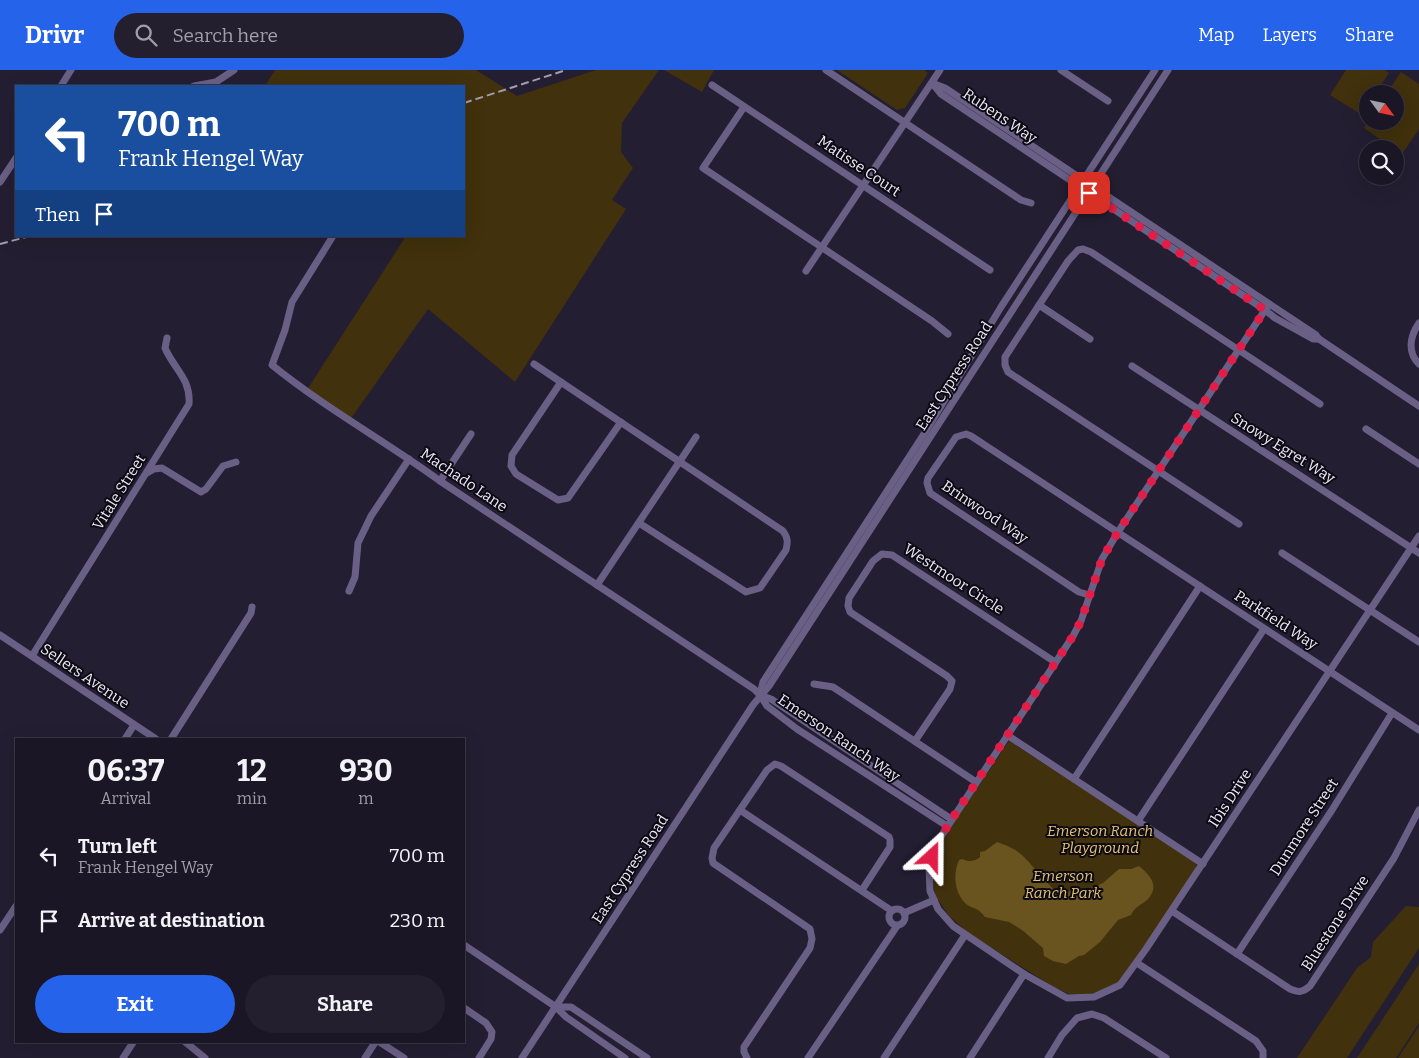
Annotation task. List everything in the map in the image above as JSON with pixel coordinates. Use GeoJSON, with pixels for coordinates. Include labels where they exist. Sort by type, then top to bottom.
{"type":"FeatureCollection","features":[{"type":"Feature","properties":{"kind":"street"},"geometry":{"type":"LineString","coordinates":[[62,85],[71,70]]}},
{"type":"Feature","properties":{"kind":"street"},"geometry":{"type":"LineString","coordinates":[[200,85],[216,82],[234,70]]}},
{"type":"Feature","properties":{"kind":"street"},"geometry":{"type":"LineString","coordinates":[[826,70],[1021,200],[1031,203]]}},
{"type":"Feature","properties":{"kind":"street"},"geometry":{"type":"LineString","coordinates":[[806,271],[940,70]]}},
{"type":"Feature","properties":{"kind":"street"},"geometry":{"type":"LineString","coordinates":[[1060,70],[1108,101]]}},
{"type":"Feature","properties":{"kind":"street","name":"East Cypress Road"},"geometry":{"type":"LineString","coordinates":[[760,695],[763,682],[926,430],[1001,307],[1154,70]]}},
{"type":"Feature","properties":{"kind":"street","name":"East Cypress Road"},"geometry":{"type":"LineString","coordinates":[[522,1058],[760,695],[770,686],[1168,70]]}},
{"type":"Feature","properties":{"kind":"street","name":"Rubens Way"},"geometry":{"type":"LineString","coordinates":[[932,83],[946,88],[1081,183],[1267,307],[1316,335],[1319,340],[1419,406]]}},
{"type":"Feature","properties":{"kind":"street","name":"Matisse Court"},"geometry":{"type":"LineString","coordinates":[[712,85],[990,270]]}},
{"type":"Feature","properties":{"kind":"street"},"geometry":{"type":"LineString","coordinates":[[744,107],[703,168],[932,321],[948,334]]}},
{"type":"Feature","properties":{"kind":"street"},"geometry":{"type":"LineString","coordinates":[[0,182],[15,160]]}},
{"type":"Feature","properties":{"kind":"street","name":"Machado Lane"},"geometry":{"type":"LineString","coordinates":[[333,237],[292,302],[285,330],[272,365],[291,380],[410,459],[440,482],[754,689],[760,695]]}},
{"type":"Feature","properties":{"kind":"street"},"geometry":{"type":"LineString","coordinates":[[1239,524],[1008,372],[1005,365],[1005,357],[1074,253],[1083,249],[1091,252],[1320,404]]}},
{"type":"Feature","properties":{"kind":"street"},"geometry":{"type":"LineString","coordinates":[[1039,305],[1090,339]]}},
{"type":"Feature","properties":{"kind":"street"},"geometry":{"type":"LineString","coordinates":[[904,913],[934,900],[930,891],[930,867],[934,847],[1081,621],[1102,559],[1118,532],[1267,307]]}},
{"type":"Feature","properties":{"kind":"street"},"geometry":{"type":"LineString","coordinates":[[1419,323],[1413,332],[1411,345],[1413,358],[1419,364]]}},
{"type":"Feature","properties":{"kind":"street","name":"Vitale Street"},"geometry":{"type":"LineString","coordinates":[[32,656],[189,404],[190,393],[186,382],[165,348],[167,338]]}},
{"type":"Feature","properties":{"kind":"street"},"geometry":{"type":"LineString","coordinates":[[534,364],[783,531],[787,537],[786,550],[760,588],[746,592],[639,523]]}},
{"type":"Feature","properties":{"kind":"street","name":"Snowy Egret Way"},"geometry":{"type":"LineString","coordinates":[[1132,366],[1419,553]]}},
{"type":"Feature","properties":{"kind":"street"},"geometry":{"type":"LineString","coordinates":[[561,382],[512,455],[511,466],[516,474],[558,500],[568,498],[621,422]]}},
{"type":"Feature","properties":{"kind":"street"},"geometry":{"type":"LineString","coordinates":[[1366,429],[1419,464]]}},
{"type":"Feature","properties":{"kind":"street"},"geometry":{"type":"LineString","coordinates":[[440,482],[471,434]]}},
{"type":"Feature","properties":{"kind":"street","name":"Brinwood Way"},"geometry":{"type":"LineString","coordinates":[[1089,596],[1080,592],[934,496],[927,488],[928,478],[956,437],[966,434],[1118,532]]}},
{"type":"Feature","properties":{"kind":"street"},"geometry":{"type":"LineString","coordinates":[[597,586],[696,437]]}},
{"type":"Feature","properties":{"kind":"street"},"geometry":{"type":"LineString","coordinates":[[348,591],[355,577],[358,543],[371,516],[410,459]]}},
{"type":"Feature","properties":{"kind":"street"},"geometry":{"type":"LineString","coordinates":[[147,473],[154,469],[162,468],[201,492],[206,489],[223,466],[236,462]]}},
{"type":"Feature","properties":{"kind":"street","name":"Parkfield Way"},"geometry":{"type":"LineString","coordinates":[[1118,532],[1419,730]]}},
{"type":"Feature","properties":{"kind":"street","name":"Ibis Drive"},"geometry":{"type":"LineString","coordinates":[[934,900],[938,909],[953,926],[965,935],[1024,974],[1067,998],[1094,997],[1120,985],[1172,911],[1419,536]]}},
{"type":"Feature","properties":{"kind":"street"},"geometry":{"type":"LineString","coordinates":[[1282,553],[1419,642]]}},
{"type":"Feature","properties":{"kind":"street","name":"Westmoor Circle"},"geometry":{"type":"LineString","coordinates":[[915,741],[950,689],[952,681],[850,612],[848,606],[849,598],[877,557],[887,554],[892,555],[1055,662]]}},
{"type":"Feature","properties":{"kind":"street"},"geometry":{"type":"LineString","coordinates":[[1074,779],[1200,586]]}},
{"type":"Feature","properties":{"kind":"street"},"geometry":{"type":"LineString","coordinates":[[172,738],[251,613],[252,607]]}},
{"type":"Feature","properties":{"kind":"street"},"geometry":{"type":"LineString","coordinates":[[1138,821],[1264,628]]}},
{"type":"Feature","properties":{"kind":"street","name":"Sellers Avenue"},"geometry":{"type":"LineString","coordinates":[[0,635],[154,738]]}},
{"type":"Feature","properties":{"kind":"street"},"geometry":{"type":"LineString","coordinates":[[814,684],[833,688],[976,782]]}},
{"type":"Feature","properties":{"kind":"street","name":"Emerson Ranch Way"},"geometry":{"type":"LineString","coordinates":[[760,695],[771,699],[952,819]]}},
{"type":"Feature","properties":{"kind":"street","name":"Emerson Ranch Way"},"geometry":{"type":"LineString","coordinates":[[760,695],[767,706],[797,728],[947,826]]}},
{"type":"Feature","properties":{"kind":"street","name":"Dunmore Street"},"geometry":{"type":"LineString","coordinates":[[1237,954],[1332,810],[1392,713]]}},
{"type":"Feature","properties":{"kind":"street"},"geometry":{"type":"LineString","coordinates":[[126,738],[134,725]]}},
{"type":"Feature","properties":{"kind":"street"},"geometry":{"type":"LineString","coordinates":[[1007,735],[1203,864]]}},
{"type":"Feature","properties":{"kind":"street"},"geometry":{"type":"LineString","coordinates":[[747,1058],[744,1047],[810,948],[812,934],[810,929],[716,866],[712,858],[714,848],[767,770],[775,764],[781,766],[888,837],[890,848],[862,890]]}},
{"type":"Feature","properties":{"kind":"street"},"geometry":{"type":"LineString","coordinates":[[740,810],[892,910],[900,910],[904,913]]}},
{"type":"Feature","properties":{"kind":"street","name":"Bluestone Drive"},"geometry":{"type":"LineString","coordinates":[[1172,911],[1290,989],[1297,992],[1304,991],[1310,986],[1394,858],[1419,810]]}},
{"type":"Feature","properties":{"kind":"street"},"geometry":{"type":"LineString","coordinates":[[0,930],[15,908]]}},
{"type":"Feature","properties":{"kind":"street"},"geometry":{"type":"LineString","coordinates":[[892,910],[889,920],[897,926]]}},
{"type":"Feature","properties":{"kind":"street"},"geometry":{"type":"LineString","coordinates":[[808,1058],[897,926],[904,922],[904,913]]}},
{"type":"Feature","properties":{"kind":"street"},"geometry":{"type":"LineString","coordinates":[[884,1058],[965,935]]}},
{"type":"Feature","properties":{"kind":"street"},"geometry":{"type":"LineString","coordinates":[[465,946],[556,1007],[566,1017],[625,1058]]}},
{"type":"Feature","properties":{"kind":"street"},"geometry":{"type":"LineString","coordinates":[[1137,963],[1256,1041],[1263,1051],[1263,1058]]}},
{"type":"Feature","properties":{"kind":"street"},"geometry":{"type":"LineString","coordinates":[[970,1058],[1024,974]]}},
{"type":"Feature","properties":{"kind":"street"},"geometry":{"type":"LineString","coordinates":[[556,1007],[571,1007],[646,1058]]}},
{"type":"Feature","properties":{"kind":"street"},"geometry":{"type":"LineString","coordinates":[[465,1009],[486,1023],[492,1032],[491,1039],[479,1058]]}},
{"type":"Feature","properties":{"kind":"street"},"geometry":{"type":"LineString","coordinates":[[1048,1058],[1062,1035],[1077,1018],[1092,1014],[1104,1018],[1166,1058]]}},
{"type":"Feature","properties":{"kind":"street"},"geometry":{"type":"LineString","coordinates":[[123,1058],[133,1043]]}},
{"type":"Feature","properties":{"kind":"street"},"geometry":{"type":"LineString","coordinates":[[186,1043],[205,1058]]}},
{"type":"Feature","properties":{"kind":"street"},"geometry":{"type":"LineString","coordinates":[[365,1058],[376,1043]]}},
{"type":"Feature","properties":{"kind":"street"},"geometry":{"type":"LineString","coordinates":[[380,1043],[404,1058]]}},
{"type":"Feature","properties":{"kind":"green space"},"geometry":{"type":"Polygon","coordinates":[[[275,70],[476,70],[517,96],[596,70],[659,70],[622,123],[621,152],[633,168],[612,200],[626,209],[515,382],[428,309],[350,420],[305,393],[405,237],[465,237],[465,85],[266,85],[275,70]]]}},
{"type":"Feature","properties":{"kind":"green space"},"geometry":{"type":"Polygon","coordinates":[[[664,70],[714,70],[702,92],[664,70]]]}},
{"type":"Feature","properties":{"kind":"green space"},"geometry":{"type":"Polygon","coordinates":[[[837,70],[924,70],[928,73],[905,108],[897,110],[837,70]]]}},
{"type":"Feature","properties":{"kind":"green space"},"geometry":{"type":"Polygon","coordinates":[[[1346,70],[1385,70],[1389,73],[1381,85],[1359,85],[1359,113],[1330,95],[1346,70]]]}},
{"type":"Feature","properties":{"kind":"green space"},"geometry":{"type":"Polygon","coordinates":[[[1401,72],[1419,84],[1419,129],[1404,151],[1404,140],[1382,140],[1367,130],[1404,130],[1404,85],[1392,85],[1401,72]]]}},
{"type":"Feature","properties":{"kind":"green space","name":"Emerson Ranch Park"},"geometry":{"type":"Polygon","coordinates":[[[1009,741],[1196,862],[1196,871],[1118,984],[1092,994],[1069,994],[1052,986],[967,932],[949,916],[935,895],[932,869],[939,844],[1009,741]]]}},
{"type":"Feature","properties":{"kind":"green space"},"geometry":{"type":"Polygon","coordinates":[[[1406,906],[1419,907],[1419,948],[1347,1058],[1297,1058],[1357,968],[1371,957],[1373,942],[1406,906]]]}},
{"type":"Feature","properties":{"kind":"green space"},"geometry":{"type":"Polygon","coordinates":[[[1419,964],[1419,1023],[1396,1058],[1357,1058],[1419,964]]]}},
{"type":"Feature","properties":{"kind":"green space"},"geometry":{"type":"Polygon","coordinates":[[[1419,1026],[1419,1058],[1398,1058],[1419,1026]]]}},
{"type":"Feature","properties":{"kind":"shaded area"},"geometry":{"type":"Polygon","coordinates":[[[997,842],[1012,848],[1022,855],[1053,889],[1066,893],[1072,890],[1088,889],[1103,883],[1119,869],[1131,869],[1139,866],[1152,881],[1152,894],[1131,915],[1118,920],[1100,942],[1084,955],[1066,964],[1053,961],[1044,956],[1043,948],[1022,930],[1009,922],[985,917],[961,898],[955,877],[959,860],[976,860],[980,857],[980,852],[985,851],[997,842]]]}},
{"type":"Feature","properties":{"kind":"railway"},"geometry":{"type":"LineString","coordinates":[[465,103],[566,70]]}},
{"type":"Feature","properties":{"kind":"railway"},"geometry":{"type":"LineString","coordinates":[[0,244],[26,237]]}},
{"type":"Feature","properties":{"kind":"route"},"geometry":{"type":"LineString","coordinates":[[932,857],[934,847],[1073,636],[1081,621],[1102,559],[1118,532],[1265,310],[1089,193]]}},
{"type":"Feature","properties":{"kind":"park label","name":"Emerson Ranch Playground"},"geometry":{"type":"Point","coordinates":[1100,840]}}]}
